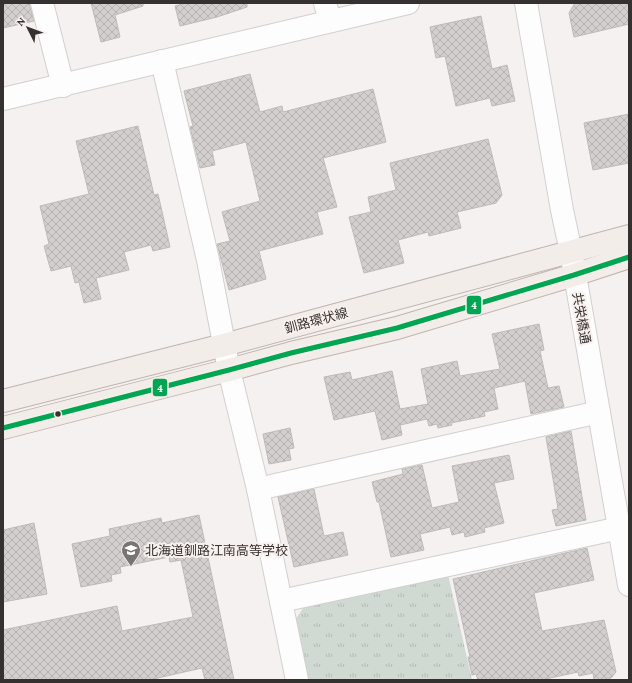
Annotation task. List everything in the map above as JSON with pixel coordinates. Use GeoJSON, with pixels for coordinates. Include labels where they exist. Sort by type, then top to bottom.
{"type":"FeatureCollection","features":[{"type":"Feature","properties":{"kind":"main road","name":"釧路環状線"},"geometry":{"type":"LineString","coordinates":[[3,401],[224,345],[629,236]]}},
{"type":"Feature","properties":{"kind":"main road","name":"釧路環状線"},"geometry":{"type":"LineString","coordinates":[[3,428],[291,353],[397,328],[629,257]]}},
{"type":"Feature","properties":{"kind":"street"},"geometry":{"type":"LineString","coordinates":[[42,3],[62,86]]}},
{"type":"Feature","properties":{"kind":"street"},"geometry":{"type":"LineString","coordinates":[[3,99],[162,61],[327,12],[408,3]]}},
{"type":"Feature","properties":{"kind":"street","name":"共栄橋通"},"geometry":{"type":"LineString","coordinates":[[526,3],[629,585]]}},
{"type":"Feature","properties":{"kind":"street"},"geometry":{"type":"LineString","coordinates":[[162,61],[206,253],[229,370],[258,489],[297,680]]}},
{"type":"Feature","properties":{"kind":"street"},"geometry":{"type":"LineString","coordinates":[[258,489],[599,412]]}},
{"type":"Feature","properties":{"kind":"street"},"geometry":{"type":"LineString","coordinates":[[281,601],[620,528]]}},
{"type":"Feature","properties":{"kind":"green space"},"geometry":{"type":"Polygon","coordinates":[[[448,574],[472,680],[308,680],[295,620],[306,604],[448,574]]]}},
{"type":"Feature","properties":{"kind":"building"},"geometry":{"type":"Polygon","coordinates":[[[3,3],[29,3],[34,21],[3,28],[3,3]]]}},
{"type":"Feature","properties":{"kind":"building"},"geometry":{"type":"Polygon","coordinates":[[[91,3],[143,3],[143,6],[115,15],[120,37],[101,42],[91,3]]]}},
{"type":"Feature","properties":{"kind":"building"},"geometry":{"type":"Polygon","coordinates":[[[186,3],[247,3],[247,7],[217,17],[180,26],[175,6],[186,3]]]}},
{"type":"Feature","properties":{"kind":"building"},"geometry":{"type":"Polygon","coordinates":[[[575,3],[629,3],[629,24],[574,37],[569,13],[575,3]]]}},
{"type":"Feature","properties":{"kind":"building"},"geometry":{"type":"Polygon","coordinates":[[[481,16],[492,69],[507,65],[515,101],[492,106],[490,98],[456,106],[445,56],[436,58],[430,27],[481,16]]]}},
{"type":"Feature","properties":{"kind":"building"},"geometry":{"type":"Polygon","coordinates":[[[250,74],[260,112],[282,106],[283,112],[373,89],[386,142],[323,158],[337,207],[317,212],[323,234],[259,251],[266,279],[229,290],[217,244],[230,241],[222,212],[260,201],[246,142],[212,151],[215,165],[200,168],[190,127],[193,126],[184,91],[250,74]]]}},
{"type":"Feature","properties":{"kind":"building"},"geometry":{"type":"Polygon","coordinates":[[[629,114],[629,163],[593,170],[584,123],[629,114]]]}},
{"type":"Feature","properties":{"kind":"building"},"geometry":{"type":"Polygon","coordinates":[[[138,126],[154,195],[158,194],[170,247],[153,251],[151,245],[124,252],[129,270],[96,278],[101,299],[84,303],[79,282],[75,283],[71,266],[51,271],[44,246],[49,244],[40,206],[89,194],[76,141],[138,126]]]}},
{"type":"Feature","properties":{"kind":"building"},"geometry":{"type":"Polygon","coordinates":[[[488,139],[502,195],[496,203],[457,212],[461,228],[429,236],[428,232],[398,240],[404,263],[364,273],[349,217],[371,212],[368,197],[396,190],[390,163],[488,139]]]}},
{"type":"Feature","properties":{"kind":"building"},"geometry":{"type":"Polygon","coordinates":[[[539,324],[544,350],[540,351],[548,388],[559,386],[564,407],[531,414],[525,381],[494,388],[498,409],[484,412],[485,416],[451,423],[452,425],[438,428],[437,424],[429,426],[427,419],[400,425],[402,435],[382,440],[375,411],[334,420],[324,377],[350,372],[352,380],[392,371],[400,409],[428,404],[421,369],[457,361],[460,376],[500,369],[492,334],[539,324]]]}},
{"type":"Feature","properties":{"kind":"building"},"geometry":{"type":"Polygon","coordinates":[[[290,428],[294,448],[289,449],[291,460],[269,464],[263,434],[290,428]]]}},
{"type":"Feature","properties":{"kind":"building"},"geometry":{"type":"Polygon","coordinates":[[[571,431],[586,520],[556,526],[552,510],[558,509],[546,437],[571,431]]]}},
{"type":"Feature","properties":{"kind":"building"},"geometry":{"type":"Polygon","coordinates":[[[509,455],[514,479],[494,483],[504,523],[484,528],[485,532],[465,537],[464,532],[452,535],[450,527],[420,534],[424,550],[391,557],[379,502],[377,502],[372,482],[403,474],[402,469],[422,465],[432,508],[459,502],[452,466],[509,455]]]}},
{"type":"Feature","properties":{"kind":"building"},"geometry":{"type":"Polygon","coordinates":[[[314,489],[324,536],[343,532],[348,555],[294,567],[278,497],[314,489]]]}},
{"type":"Feature","properties":{"kind":"building"},"geometry":{"type":"Polygon","coordinates":[[[199,515],[234,680],[205,680],[202,668],[149,680],[3,680],[3,630],[117,606],[122,631],[193,617],[181,560],[170,562],[169,557],[120,567],[121,573],[111,575],[112,581],[81,587],[72,544],[110,536],[109,529],[161,518],[162,523],[199,515]]]}},
{"type":"Feature","properties":{"kind":"building"},"geometry":{"type":"Polygon","coordinates":[[[34,523],[47,594],[3,602],[3,530],[34,523]]]}},
{"type":"Feature","properties":{"kind":"building"},"geometry":{"type":"Polygon","coordinates":[[[587,548],[594,580],[534,593],[542,631],[604,620],[616,672],[611,678],[594,680],[593,673],[579,676],[578,672],[541,680],[478,680],[476,674],[472,675],[468,657],[470,657],[453,579],[587,548]]]}},
{"type":"Feature","properties":{"kind":"transit line","name":"4"},"geometry":{"type":"LineString","coordinates":[[3,428],[291,353],[397,328],[629,257]]}},
{"type":"Feature","properties":{"kind":"place","name":"北海道釧路江南高等学校"},"geometry":{"type":"Point","coordinates":[131,567]}}]}
